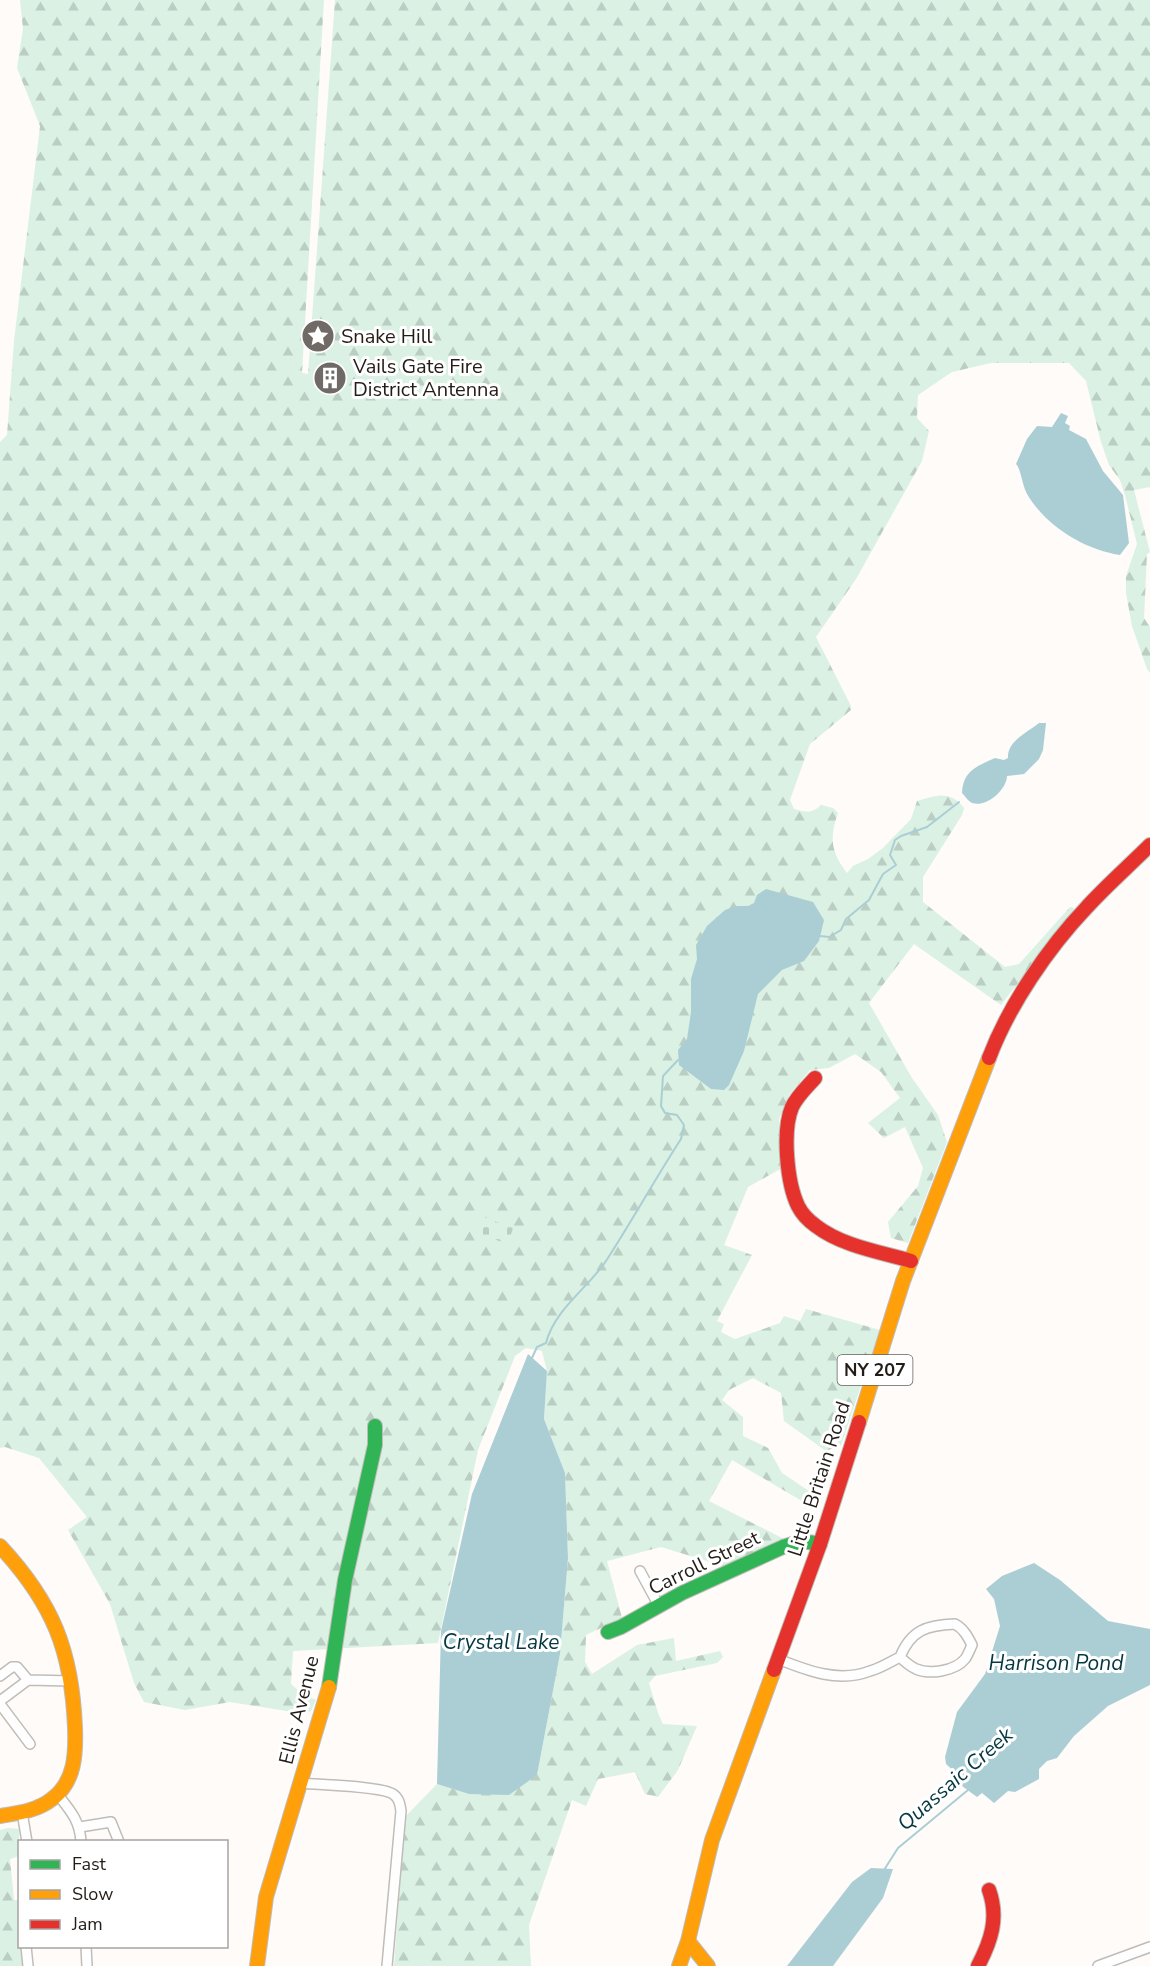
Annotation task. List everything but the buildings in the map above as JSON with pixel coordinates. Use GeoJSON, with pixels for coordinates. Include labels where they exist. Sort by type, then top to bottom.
{"type":"FeatureCollection","features":[{"type":"Feature","properties":{"kind":"street","name":"Little Britain Road"},"geometry":{"type":"LineString","coordinates":[[679,1966],[688,1941],[712,1840],[820,1544],[911,1261],[987,1062],[1009,1016],[1036,972],[1063,935],[1087,907],[1150,845]]}},
{"type":"Feature","properties":{"kind":"street"},"geometry":{"type":"LineString","coordinates":[[815,1078],[792,1106],[788,1120],[787,1134],[792,1187],[799,1207],[809,1221],[821,1230],[911,1261]]}},
{"type":"Feature","properties":{"kind":"street","name":"Ellis Avenue"},"geometry":{"type":"LineString","coordinates":[[257,1966],[266,1898],[329,1686],[345,1580],[375,1445],[375,1426]]}},
{"type":"Feature","properties":{"kind":"street","name":"Carroll Street"},"geometry":{"type":"LineString","coordinates":[[608,1632],[682,1593],[783,1548],[802,1541],[820,1544]]}},
{"type":"Feature","properties":{"kind":"street"},"geometry":{"type":"LineString","coordinates":[[0,1546],[20,1568],[47,1608],[59,1634],[72,1681],[75,1757],[66,1784],[58,1795],[47,1803],[22,1812],[0,1816]]}},
{"type":"Feature","properties":{"kind":"street"},"geometry":{"type":"LineString","coordinates":[[640,1571],[659,1606]]}},
{"type":"Feature","properties":{"kind":"street"},"geometry":{"type":"LineString","coordinates":[[778,1659],[810,1671],[832,1676],[870,1672],[900,1658],[911,1638],[929,1626],[955,1624],[968,1636],[972,1646],[966,1658],[943,1670],[919,1670],[900,1658]]}},
{"type":"Feature","properties":{"kind":"street"},"geometry":{"type":"LineString","coordinates":[[0,1676],[12,1667],[17,1667],[28,1680]]}},
{"type":"Feature","properties":{"kind":"street"},"geometry":{"type":"LineString","coordinates":[[30,1744],[0,1702],[28,1680],[72,1681]]}},
{"type":"Feature","properties":{"kind":"street"},"geometry":{"type":"LineString","coordinates":[[301,1784],[389,1792],[396,1796],[399,1803],[399,1824],[387,1966]]}},
{"type":"Feature","properties":{"kind":"street"},"geometry":{"type":"LineString","coordinates":[[58,1795],[76,1817],[80,1827],[81,1840]]}},
{"type":"Feature","properties":{"kind":"street"},"geometry":{"type":"LineString","coordinates":[[22,1812],[27,1840]]}},
{"type":"Feature","properties":{"kind":"street"},"geometry":{"type":"LineString","coordinates":[[80,1827],[111,1822],[118,1840]]}},
{"type":"Feature","properties":{"kind":"street"},"geometry":{"type":"LineString","coordinates":[[978,1966],[989,1942],[996,1911],[989,1890]]}},
{"type":"Feature","properties":{"kind":"street"},"geometry":{"type":"LineString","coordinates":[[688,1941],[708,1966]]}},
{"type":"Feature","properties":{"kind":"street"},"geometry":{"type":"LineString","coordinates":[[1098,1966],[1150,1947]]}},
{"type":"Feature","properties":{"kind":"street"},"geometry":{"type":"LineString","coordinates":[[26,1948],[28,1966]]}},
{"type":"Feature","properties":{"kind":"street"},"geometry":{"type":"LineString","coordinates":[[86,1948],[87,1966]]}},
{"type":"Feature","properties":{"kind":"green space"},"geometry":{"type":"Polygon","coordinates":[[[20,0],[324,0],[302,373],[308,374],[335,0],[1150,0],[1150,487],[1134,490],[1150,552],[1147,554],[1144,618],[1150,627],[1150,673],[1132,626],[1126,593],[1126,576],[1137,544],[1120,480],[1109,465],[1101,442],[1086,381],[1069,363],[991,363],[952,372],[918,395],[917,418],[929,431],[922,461],[856,579],[816,637],[851,710],[810,744],[790,800],[794,809],[808,812],[821,805],[833,808],[838,813],[833,830],[833,844],[847,873],[853,866],[883,848],[911,819],[917,801],[943,796],[954,798],[964,808],[962,815],[923,877],[923,902],[1005,967],[1019,964],[1070,907],[1074,908],[1001,1005],[914,944],[869,1003],[912,1078],[938,1115],[947,1142],[908,1243],[891,1238],[888,1222],[918,1186],[923,1168],[905,1127],[884,1138],[868,1123],[900,1098],[881,1072],[855,1054],[829,1068],[810,1070],[789,1095],[779,1119],[782,1168],[748,1187],[724,1245],[752,1255],[717,1321],[724,1324],[721,1332],[735,1339],[780,1323],[784,1316],[800,1321],[806,1309],[880,1330],[841,1445],[826,1451],[784,1421],[781,1393],[753,1378],[729,1390],[722,1400],[743,1417],[743,1436],[768,1448],[782,1473],[821,1499],[807,1504],[732,1460],[709,1501],[786,1540],[723,1566],[661,1547],[607,1561],[622,1618],[586,1635],[585,1662],[592,1674],[637,1645],[674,1638],[676,1661],[720,1651],[723,1657],[717,1663],[655,1676],[649,1683],[663,1724],[697,1726],[678,1770],[658,1797],[645,1794],[635,1772],[598,1779],[586,1806],[572,1800],[529,1925],[531,1966],[394,1966],[405,1817],[437,1784],[469,1794],[537,1775],[560,1654],[568,1558],[565,1473],[544,1419],[547,1371],[542,1351],[526,1348],[515,1356],[478,1450],[438,1643],[293,1651],[291,1684],[301,1693],[316,1700],[311,1711],[305,1714],[230,1702],[185,1710],[144,1702],[134,1683],[110,1604],[68,1530],[87,1517],[39,1458],[5,1447],[0,1448],[0,442],[7,435],[14,341],[40,126],[17,68],[23,29],[20,0]]]}},
{"type":"Feature","properties":{"kind":"green space"},"geometry":{"type":"Polygon","coordinates":[[[481,1216],[513,1228],[508,1244],[475,1232],[481,1216]]]}},
{"type":"Feature","properties":{"kind":"green space"},"geometry":{"type":"Polygon","coordinates":[[[19,1829],[18,1856],[10,1859],[14,1900],[18,1900],[18,1948],[22,1948],[24,1966],[0,1966],[0,1830],[19,1829]]]}},
{"type":"Feature","properties":{"kind":"water"},"geometry":{"type":"Polygon","coordinates":[[[1061,413],[1068,416],[1065,423],[1070,426],[1069,430],[1086,439],[1103,471],[1123,495],[1129,543],[1120,555],[1079,542],[1055,526],[1035,506],[1025,490],[1016,464],[1027,439],[1037,426],[1052,427],[1061,413]]]}},
{"type":"Feature","properties":{"kind":"water"},"geometry":{"type":"Polygon","coordinates":[[[1039,723],[1046,723],[1043,750],[1039,759],[1024,774],[1007,776],[1000,792],[990,800],[978,804],[969,801],[962,793],[968,774],[995,758],[1004,760],[1008,758],[1014,742],[1039,723]]]}},
{"type":"Feature","properties":{"kind":"water"},"geometry":{"type":"Polygon","coordinates":[[[766,889],[813,902],[824,920],[819,941],[804,961],[782,970],[758,994],[744,1051],[729,1085],[724,1090],[711,1089],[679,1065],[678,1050],[687,1039],[691,1012],[691,979],[697,959],[696,945],[707,926],[725,910],[754,903],[757,895],[766,889]]]}},
{"type":"Feature","properties":{"kind":"water","name":"Crystal Lake"},"geometry":{"type":"Polygon","coordinates":[[[528,1354],[547,1371],[544,1419],[565,1473],[568,1558],[560,1654],[537,1775],[509,1795],[469,1794],[437,1784],[441,1631],[472,1494],[528,1354]]]}},
{"type":"Feature","properties":{"kind":"water","name":"Harrison Pond"},"geometry":{"type":"Polygon","coordinates":[[[1034,1563],[1060,1580],[1108,1621],[1150,1629],[1150,1685],[1108,1706],[1074,1736],[1057,1758],[1047,1761],[1039,1769],[1039,1779],[1015,1792],[1008,1791],[994,1803],[982,1793],[977,1797],[958,1783],[960,1777],[946,1764],[945,1757],[957,1712],[985,1674],[1000,1626],[994,1599],[986,1589],[1002,1576],[1034,1563]]]}},
{"type":"Feature","properties":{"kind":"water"},"geometry":{"type":"Polygon","coordinates":[[[871,1868],[893,1869],[883,1898],[833,1966],[787,1966],[852,1882],[871,1868]]]}},
{"type":"Feature","properties":{"kind":"waterway"},"geometry":{"type":"LineString","coordinates":[[820,936],[829,937],[841,930],[846,919],[869,900],[883,874],[896,865],[890,855],[895,840],[927,827],[959,802]]}},
{"type":"Feature","properties":{"kind":"waterway"},"geometry":{"type":"LineString","coordinates":[[532,1358],[537,1347],[546,1343],[556,1320],[606,1261],[681,1139],[684,1125],[677,1115],[665,1113],[661,1106],[663,1076],[678,1060]]}},
{"type":"Feature","properties":{"kind":"waterway","name":"Quassaic Creek"},"geometry":{"type":"LineString","coordinates":[[884,1870],[898,1848],[968,1790]]}},
{"type":"Feature","properties":{"kind":"traffic: fast"},"geometry":{"type":"LineString","coordinates":[[329,1687],[345,1580],[375,1445],[375,1426]]}},
{"type":"Feature","properties":{"kind":"traffic: fast"},"geometry":{"type":"LineString","coordinates":[[608,1632],[682,1593],[783,1547],[802,1541],[820,1544]]}},
{"type":"Feature","properties":{"kind":"traffic: slow"},"geometry":{"type":"LineString","coordinates":[[859,1422],[903,1281],[989,1058]]}},
{"type":"Feature","properties":{"kind":"traffic: slow"},"geometry":{"type":"LineString","coordinates":[[0,1546],[34,1588],[56,1630],[69,1675],[75,1738],[70,1776],[60,1792],[34,1809],[0,1816]]}},
{"type":"Feature","properties":{"kind":"traffic: slow"},"geometry":{"type":"LineString","coordinates":[[708,1966],[688,1941],[712,1840],[774,1670]]}},
{"type":"Feature","properties":{"kind":"traffic: slow"},"geometry":{"type":"LineString","coordinates":[[257,1966],[266,1897],[329,1687]]}},
{"type":"Feature","properties":{"kind":"traffic: slow"},"geometry":{"type":"LineString","coordinates":[[679,1966],[688,1941]]}},
{"type":"Feature","properties":{"kind":"traffic: jam"},"geometry":{"type":"LineString","coordinates":[[989,1058],[1007,1018],[1031,978],[1058,940],[1102,891],[1150,845]]}},
{"type":"Feature","properties":{"kind":"traffic: jam"},"geometry":{"type":"LineString","coordinates":[[815,1078],[794,1103],[787,1129],[787,1157],[791,1184],[798,1206],[813,1224],[837,1239],[911,1261]]}},
{"type":"Feature","properties":{"kind":"traffic: jam"},"geometry":{"type":"LineString","coordinates":[[774,1670],[820,1544],[859,1422]]}},
{"type":"Feature","properties":{"kind":"traffic: jam"},"geometry":{"type":"LineString","coordinates":[[978,1966],[987,1948],[992,1929],[993,1910],[989,1890]]}},
{"type":"Feature","properties":{"kind":"place","name":"Snake Hill"},"geometry":{"type":"Point","coordinates":[318,336]}},
{"type":"Feature","properties":{"kind":"place","name":"Vails Gate Fire District Antenna"},"geometry":{"type":"Point","coordinates":[330,378]}}]}
